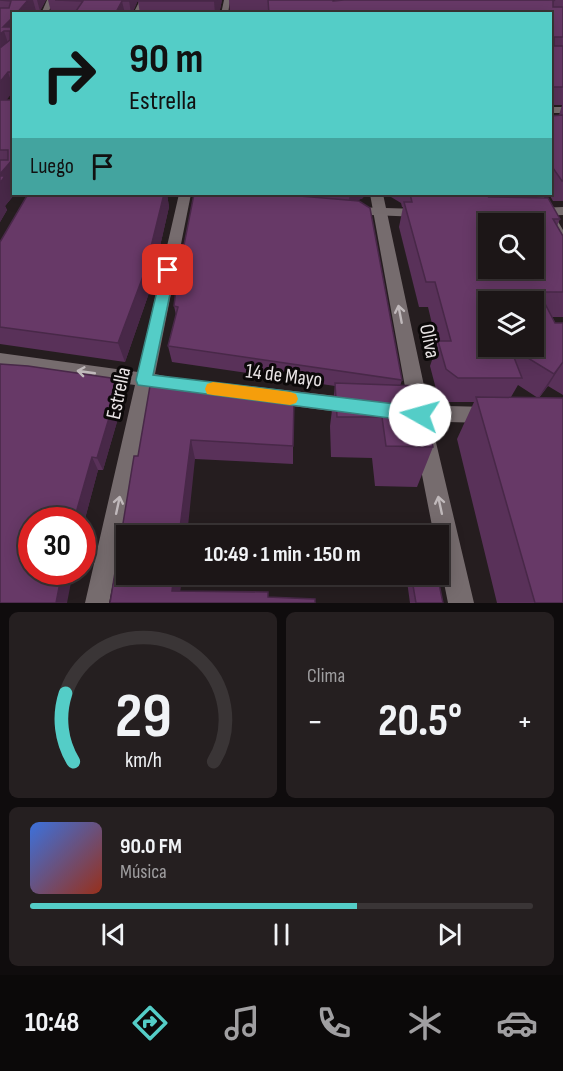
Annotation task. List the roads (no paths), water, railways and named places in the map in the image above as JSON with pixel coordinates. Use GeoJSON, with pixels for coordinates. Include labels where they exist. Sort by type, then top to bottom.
{"type":"FeatureCollection","features":[{"type":"Feature","properties":{"kind":"street","name":"Estrella"},"geometry":{"type":"LineString","coordinates":[[97,603],[186,195]]}},
{"type":"Feature","properties":{"kind":"street","name":"Oliva"},"geometry":{"type":"LineString","coordinates":[[376,195],[420,415],[461,603]]}},
{"type":"Feature","properties":{"kind":"street"},"geometry":{"type":"LineString","coordinates":[[536,195],[563,243]]}},
{"type":"Feature","properties":{"kind":"street"},"geometry":{"type":"LineString","coordinates":[[335,209],[381,213],[428,213]]}},
{"type":"Feature","properties":{"kind":"street"},"geometry":{"type":"LineString","coordinates":[[521,212],[563,211]]}},
{"type":"Feature","properties":{"kind":"street","name":"14 de Mayo"},"geometry":{"type":"LineString","coordinates":[[0,360],[420,415],[504,415]]}}]}
